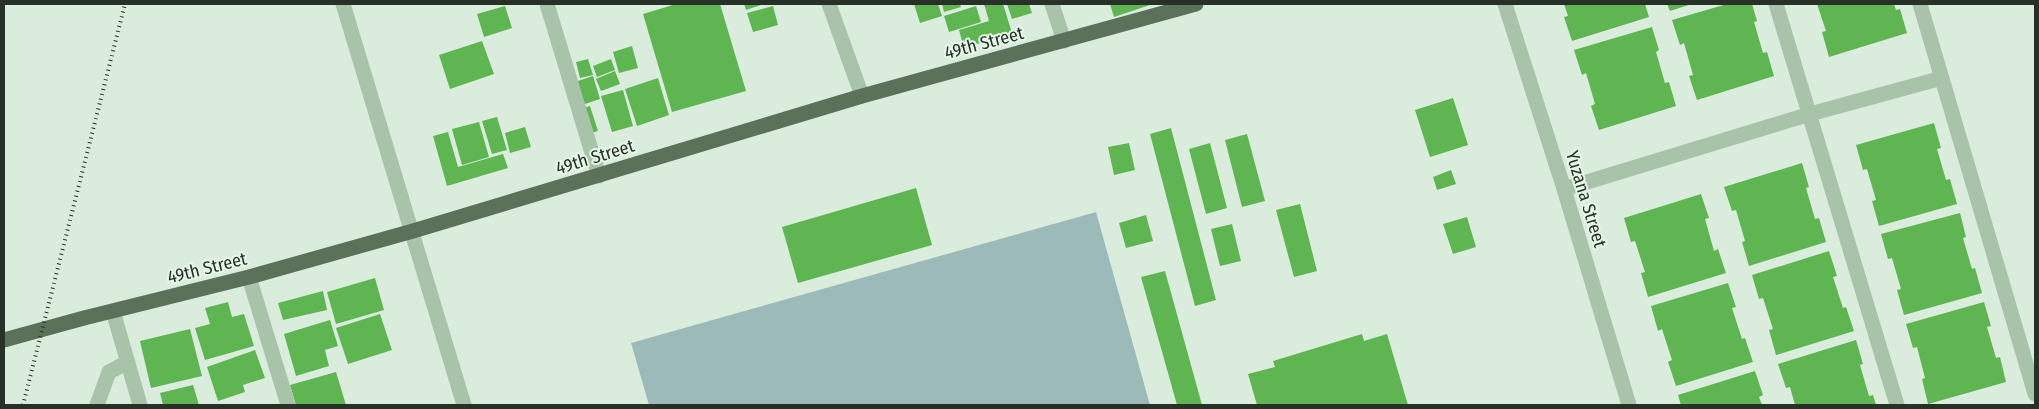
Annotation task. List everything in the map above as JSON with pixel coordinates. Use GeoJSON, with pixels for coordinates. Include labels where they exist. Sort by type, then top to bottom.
{"type":"FeatureCollection","features":[{"type":"Feature","properties":{"kind":"main road","name":"49th Street"},"geometry":{"type":"LineString","coordinates":[[4,340],[249,277],[413,231],[862,96],[1196,4]]}},
{"type":"Feature","properties":{"kind":"street"},"geometry":{"type":"LineString","coordinates":[[342,4],[413,231],[464,405]]}},
{"type":"Feature","properties":{"kind":"street"},"geometry":{"type":"LineString","coordinates":[[547,4],[599,176]]}},
{"type":"Feature","properties":{"kind":"street"},"geometry":{"type":"LineString","coordinates":[[829,4],[862,96]]}},
{"type":"Feature","properties":{"kind":"street"},"geometry":{"type":"LineString","coordinates":[[1052,4],[1064,41]]}},
{"type":"Feature","properties":{"kind":"street","name":"Yuzana Street"},"geometry":{"type":"LineString","coordinates":[[1505,4],[1564,189],[1629,405]]}},
{"type":"Feature","properties":{"kind":"street"},"geometry":{"type":"LineString","coordinates":[[1776,4],[1897,405]]}},
{"type":"Feature","properties":{"kind":"street"},"geometry":{"type":"LineString","coordinates":[[1920,4],[2035,394]]}},
{"type":"Feature","properties":{"kind":"street"},"geometry":{"type":"LineString","coordinates":[[1564,189],[1810,114],[1942,78]]}},
{"type":"Feature","properties":{"kind":"street"},"geometry":{"type":"LineString","coordinates":[[249,277],[288,405]]}},
{"type":"Feature","properties":{"kind":"street"},"geometry":{"type":"LineString","coordinates":[[113,311],[140,405]]}},
{"type":"Feature","properties":{"kind":"street"},"geometry":{"type":"LineString","coordinates":[[97,405],[109,372],[128,362]]}},
{"type":"Feature","properties":{"kind":"shaded area"},"geometry":{"type":"Polygon","coordinates":[[[1096,212],[1150,405],[649,405],[631,343],[1096,212]]]}},
{"type":"Feature","properties":{"kind":"building"},"geometry":{"type":"Polygon","coordinates":[[[676,4],[720,4],[746,91],[672,112],[643,14],[676,4]]]}},
{"type":"Feature","properties":{"kind":"building"},"geometry":{"type":"Polygon","coordinates":[[[744,4],[764,4],[746,10],[744,4]]]}},
{"type":"Feature","properties":{"kind":"building"},"geometry":{"type":"Polygon","coordinates":[[[914,4],[938,4],[942,16],[920,23],[914,4]]]}},
{"type":"Feature","properties":{"kind":"building"},"geometry":{"type":"Polygon","coordinates":[[[942,4],[960,4],[961,7],[944,12],[942,4]]]}},
{"type":"Feature","properties":{"kind":"building"},"geometry":{"type":"Polygon","coordinates":[[[984,4],[1003,4],[1012,33],[964,48],[959,30],[989,21],[984,4]]]}},
{"type":"Feature","properties":{"kind":"building"},"geometry":{"type":"Polygon","coordinates":[[[1007,4],[1029,4],[1032,13],[1012,19],[1007,4]]]}},
{"type":"Feature","properties":{"kind":"building"},"geometry":{"type":"Polygon","coordinates":[[[1110,4],[1153,4],[1114,17],[1110,4]]]}},
{"type":"Feature","properties":{"kind":"building"},"geometry":{"type":"Polygon","coordinates":[[[1564,4],[1645,4],[1649,17],[1572,41],[1564,17],[1568,16],[1564,4]]]}},
{"type":"Feature","properties":{"kind":"building"},"geometry":{"type":"Polygon","coordinates":[[[1667,4],[1692,4],[1670,11],[1667,4]]]}},
{"type":"Feature","properties":{"kind":"building"},"geometry":{"type":"Polygon","coordinates":[[[1727,4],[1752,4],[1757,21],[1754,22],[1763,53],[1767,52],[1774,76],[1697,100],[1689,76],[1693,75],[1684,43],[1680,45],[1672,20],[1727,4]]]}},
{"type":"Feature","properties":{"kind":"building"},"geometry":{"type":"Polygon","coordinates":[[[1817,4],[1894,4],[1896,10],[1900,9],[1907,33],[1829,57],[1822,32],[1826,31],[1817,4]]]}},
{"type":"Feature","properties":{"kind":"building"},"geometry":{"type":"Polygon","coordinates":[[[505,6],[512,28],[484,37],[477,14],[505,6]]]}},
{"type":"Feature","properties":{"kind":"building"},"geometry":{"type":"Polygon","coordinates":[[[773,6],[778,25],[753,32],[747,13],[773,6]]]}},
{"type":"Feature","properties":{"kind":"building"},"geometry":{"type":"Polygon","coordinates":[[[976,6],[981,22],[949,32],[944,16],[976,6]]]}},
{"type":"Feature","properties":{"kind":"building"},"geometry":{"type":"Polygon","coordinates":[[[1652,27],[1659,50],[1656,52],[1665,83],[1669,82],[1676,106],[1599,130],[1591,106],[1595,104],[1586,73],[1582,75],[1574,50],[1652,27]]]}},
{"type":"Feature","properties":{"kind":"building"},"geometry":{"type":"Polygon","coordinates":[[[482,41],[494,74],[450,89],[439,55],[482,41]]]}},
{"type":"Feature","properties":{"kind":"building"},"geometry":{"type":"Polygon","coordinates":[[[632,46],[638,68],[619,73],[613,52],[632,46]]]}},
{"type":"Feature","properties":{"kind":"building"},"geometry":{"type":"Polygon","coordinates":[[[588,59],[593,75],[580,78],[576,62],[588,59]]]}},
{"type":"Feature","properties":{"kind":"building"},"geometry":{"type":"Polygon","coordinates":[[[611,59],[615,70],[597,77],[593,66],[611,59]]]}},
{"type":"Feature","properties":{"kind":"building"},"geometry":{"type":"Polygon","coordinates":[[[615,71],[620,84],[601,91],[596,79],[615,71]]]}},
{"type":"Feature","properties":{"kind":"building"},"geometry":{"type":"Polygon","coordinates":[[[593,76],[600,99],[582,105],[575,82],[593,76]]]}},
{"type":"Feature","properties":{"kind":"building"},"geometry":{"type":"Polygon","coordinates":[[[658,78],[669,115],[637,126],[625,89],[658,78]]]}},
{"type":"Feature","properties":{"kind":"building"},"geometry":{"type":"Polygon","coordinates":[[[623,90],[633,126],[612,132],[601,96],[623,90]]]}},
{"type":"Feature","properties":{"kind":"building"},"geometry":{"type":"Polygon","coordinates":[[[1453,98],[1468,145],[1430,157],[1415,110],[1453,98]]]}},
{"type":"Feature","properties":{"kind":"building"},"geometry":{"type":"Polygon","coordinates":[[[590,106],[598,131],[588,134],[581,109],[590,106]]]}},
{"type":"Feature","properties":{"kind":"building"},"geometry":{"type":"Polygon","coordinates":[[[497,117],[507,150],[492,154],[482,121],[497,117]]]}},
{"type":"Feature","properties":{"kind":"building"},"geometry":{"type":"Polygon","coordinates":[[[479,122],[489,157],[462,165],[452,129],[479,122]]]}},
{"type":"Feature","properties":{"kind":"building"},"geometry":{"type":"Polygon","coordinates":[[[1934,123],[1941,148],[1937,149],[1946,180],[1950,179],[1957,204],[1879,226],[1872,201],[1876,200],[1867,169],[1863,170],[1856,145],[1934,123]]]}},
{"type":"Feature","properties":{"kind":"building"},"geometry":{"type":"Polygon","coordinates":[[[525,127],[531,147],[510,153],[505,133],[525,127]]]}},
{"type":"Feature","properties":{"kind":"building"},"geometry":{"type":"Polygon","coordinates":[[[1171,128],[1216,300],[1195,306],[1150,134],[1171,128]]]}},
{"type":"Feature","properties":{"kind":"building"},"geometry":{"type":"Polygon","coordinates":[[[448,132],[458,167],[503,154],[508,168],[447,186],[433,136],[448,132]]]}},
{"type":"Feature","properties":{"kind":"building"},"geometry":{"type":"Polygon","coordinates":[[[1247,134],[1265,201],[1242,207],[1225,140],[1247,134]]]}},
{"type":"Feature","properties":{"kind":"building"},"geometry":{"type":"Polygon","coordinates":[[[1129,143],[1135,170],[1114,175],[1108,147],[1129,143]]]}},
{"type":"Feature","properties":{"kind":"building"},"geometry":{"type":"Polygon","coordinates":[[[1210,143],[1227,208],[1206,214],[1189,149],[1210,143]]]}},
{"type":"Feature","properties":{"kind":"building"},"geometry":{"type":"Polygon","coordinates":[[[1802,163],[1809,187],[1806,188],[1815,219],[1819,218],[1826,242],[1749,266],[1742,242],[1745,241],[1736,210],[1732,211],[1724,187],[1802,163]]]}},
{"type":"Feature","properties":{"kind":"building"},"geometry":{"type":"Polygon","coordinates":[[[1451,170],[1456,184],[1437,190],[1433,177],[1451,170]]]}},
{"type":"Feature","properties":{"kind":"building"},"geometry":{"type":"Polygon","coordinates":[[[916,188],[932,245],[798,283],[782,227],[916,188]]]}},
{"type":"Feature","properties":{"kind":"building"},"geometry":{"type":"Polygon","coordinates":[[[1701,194],[1709,218],[1705,219],[1714,251],[1718,249],[1726,273],[1648,297],[1641,273],[1645,272],[1635,241],[1631,242],[1624,218],[1701,194]]]}},
{"type":"Feature","properties":{"kind":"building"},"geometry":{"type":"Polygon","coordinates":[[[1300,204],[1317,271],[1294,277],[1276,210],[1300,204]]]}},
{"type":"Feature","properties":{"kind":"building"},"geometry":{"type":"Polygon","coordinates":[[[1960,213],[1966,237],[1963,238],[1972,269],[1975,268],[1982,293],[1904,315],[1897,290],[1901,289],[1892,258],[1888,259],[1881,234],[1960,213]]]}},
{"type":"Feature","properties":{"kind":"building"},"geometry":{"type":"Polygon","coordinates":[[[1146,215],[1153,241],[1126,248],[1119,223],[1146,215]]]}},
{"type":"Feature","properties":{"kind":"building"},"geometry":{"type":"Polygon","coordinates":[[[1467,217],[1476,247],[1453,254],[1443,224],[1467,217]]]}},
{"type":"Feature","properties":{"kind":"building"},"geometry":{"type":"Polygon","coordinates":[[[1232,224],[1241,261],[1220,266],[1211,229],[1232,224]]]}},
{"type":"Feature","properties":{"kind":"building"},"geometry":{"type":"Polygon","coordinates":[[[1829,251],[1837,276],[1833,277],[1843,308],[1846,307],[1854,331],[1776,355],[1769,330],[1773,329],[1763,298],[1759,299],[1752,275],[1829,251]]]}},
{"type":"Feature","properties":{"kind":"building"},"geometry":{"type":"Polygon","coordinates":[[[1165,271],[1202,405],[1177,405],[1141,277],[1165,271]]]}},
{"type":"Feature","properties":{"kind":"building"},"geometry":{"type":"Polygon","coordinates":[[[375,278],[384,310],[336,324],[327,292],[375,278]]]}},
{"type":"Feature","properties":{"kind":"building"},"geometry":{"type":"Polygon","coordinates":[[[1728,283],[1736,307],[1732,308],[1742,339],[1745,338],[1753,362],[1676,386],[1668,362],[1672,360],[1662,329],[1658,331],[1651,306],[1728,283]]]}},
{"type":"Feature","properties":{"kind":"building"},"geometry":{"type":"Polygon","coordinates":[[[323,291],[327,310],[283,320],[278,303],[323,291]]]}},
{"type":"Feature","properties":{"kind":"building"},"geometry":{"type":"Polygon","coordinates":[[[228,302],[232,317],[244,314],[254,346],[205,360],[195,328],[210,324],[205,308],[228,302]]]}},
{"type":"Feature","properties":{"kind":"building"},"geometry":{"type":"Polygon","coordinates":[[[1984,302],[1991,326],[1987,327],[1996,358],[2000,357],[2006,382],[1928,404],[1922,379],[1925,378],[1917,347],[1913,348],[1906,324],[1984,302]]]}},
{"type":"Feature","properties":{"kind":"building"},"geometry":{"type":"Polygon","coordinates":[[[380,314],[392,350],[348,364],[336,328],[380,314]]]}},
{"type":"Feature","properties":{"kind":"building"},"geometry":{"type":"Polygon","coordinates":[[[330,320],[338,346],[325,350],[329,366],[296,376],[284,334],[330,320]]]}},
{"type":"Feature","properties":{"kind":"building"},"geometry":{"type":"Polygon","coordinates":[[[190,329],[202,376],[151,388],[140,341],[190,329]]]}},
{"type":"Feature","properties":{"kind":"building"},"geometry":{"type":"Polygon","coordinates":[[[1362,334],[1364,341],[1387,334],[1408,405],[1257,405],[1248,374],[1275,367],[1273,361],[1362,334]]]}},
{"type":"Feature","properties":{"kind":"building"},"geometry":{"type":"Polygon","coordinates":[[[1856,340],[1863,364],[1860,365],[1869,396],[1873,395],[1876,405],[1795,405],[1790,387],[1786,388],[1778,364],[1856,340]]]}},
{"type":"Feature","properties":{"kind":"building"},"geometry":{"type":"Polygon","coordinates":[[[255,350],[265,378],[243,385],[245,392],[218,401],[207,367],[255,350]]]}},
{"type":"Feature","properties":{"kind":"building"},"geometry":{"type":"Polygon","coordinates":[[[1755,371],[1763,395],[1759,397],[1762,405],[1681,405],[1678,395],[1755,371]]]}},
{"type":"Feature","properties":{"kind":"building"},"geometry":{"type":"Polygon","coordinates":[[[336,372],[346,405],[296,405],[290,385],[336,372]]]}},
{"type":"Feature","properties":{"kind":"building"},"geometry":{"type":"Polygon","coordinates":[[[193,385],[199,405],[163,405],[160,393],[193,385]]]}},
{"type":"Feature","properties":{"kind":"railway"},"geometry":{"type":"LineString","coordinates":[[23,405],[125,4]]}}]}
